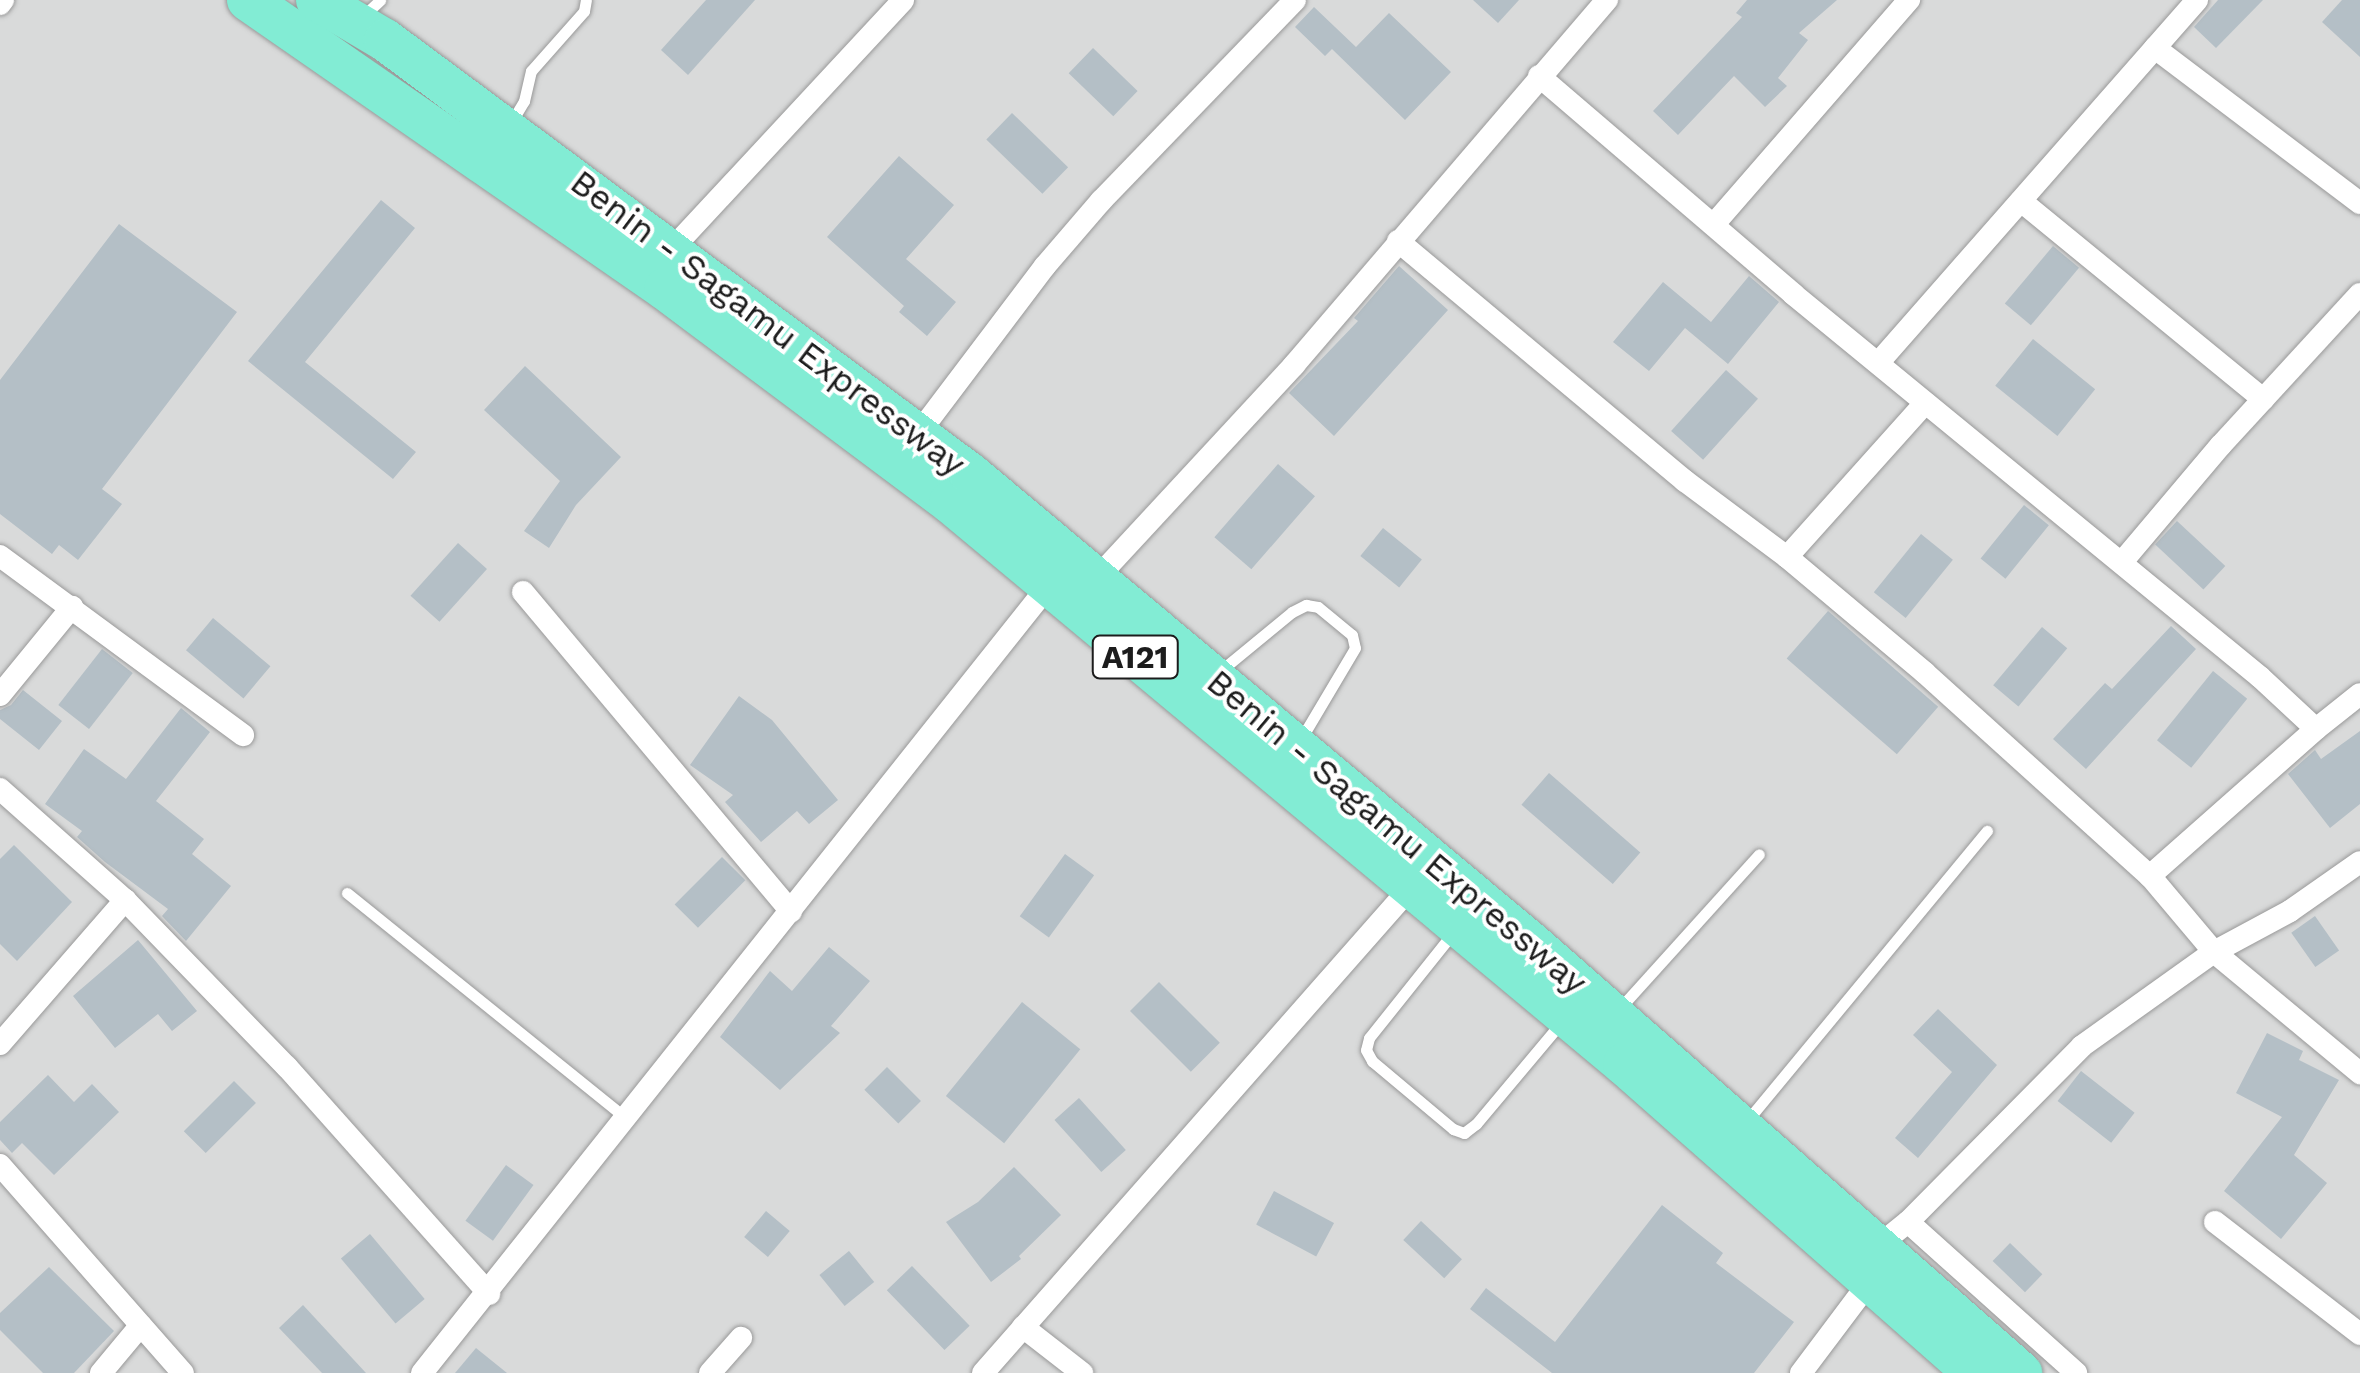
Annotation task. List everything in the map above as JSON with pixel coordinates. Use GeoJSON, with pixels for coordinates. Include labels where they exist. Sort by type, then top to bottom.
{"type":"FeatureCollection","features":[{"type":"Feature","properties":{"kind":"highway","name":"A121"},"geometry":{"type":"LineString","coordinates":[[248,0],[666,289],[950,502],[1566,1017],[1885,1249],[1975,1373]]}},
{"type":"Feature","properties":{"kind":"highway","name":"Benin - Sagamu Expressway"},"geometry":{"type":"LineString","coordinates":[[317,0],[368,12],[507,129],[918,434],[1614,1015],[1885,1249],[2021,1373]]}},
{"type":"Feature","properties":{"kind":"street"},"geometry":{"type":"LineString","coordinates":[[670,250],[903,0]]}},
{"type":"Feature","properties":{"kind":"street"},"geometry":{"type":"LineString","coordinates":[[918,434],[1045,266],[1101,201],[1295,0]]}},
{"type":"Feature","properties":{"kind":"street"},"geometry":{"type":"LineString","coordinates":[[1096,579],[1294,365],[1607,0]]}},
{"type":"Feature","properties":{"kind":"street"},"geometry":{"type":"LineString","coordinates":[[1714,223],[1909,0]]}},
{"type":"Feature","properties":{"kind":"street"},"geometry":{"type":"LineString","coordinates":[[1879,362],[2197,0]]}},
{"type":"Feature","properties":{"kind":"street"},"geometry":{"type":"LineString","coordinates":[[2155,48],[2360,203]]}},
{"type":"Feature","properties":{"kind":"street"},"geometry":{"type":"LineString","coordinates":[[1539,76],[1793,294],[2122,562],[2316,729]]}},
{"type":"Feature","properties":{"kind":"street"},"geometry":{"type":"LineString","coordinates":[[2020,200],[2263,400]]}},
{"type":"Feature","properties":{"kind":"street"},"geometry":{"type":"LineString","coordinates":[[1398,241],[1685,481],[1787,557],[1925,673],[2150,876],[2214,952],[2360,1073]]}},
{"type":"Feature","properties":{"kind":"street"},"geometry":{"type":"LineString","coordinates":[[2122,562],[2360,294]]}},
{"type":"Feature","properties":{"kind":"street"},"geometry":{"type":"LineString","coordinates":[[1787,557],[1925,403]]}},
{"type":"Feature","properties":{"kind":"street"},"geometry":{"type":"LineString","coordinates":[[0,556],[243,736]]}},
{"type":"Feature","properties":{"kind":"street"},"geometry":{"type":"LineString","coordinates":[[422,1373],[1049,585]]}},
{"type":"Feature","properties":{"kind":"street"},"geometry":{"type":"LineString","coordinates":[[523,592],[791,911]]}},
{"type":"Feature","properties":{"kind":"street"},"geometry":{"type":"LineString","coordinates":[[0,694],[72,607]]}},
{"type":"Feature","properties":{"kind":"street"},"geometry":{"type":"LineString","coordinates":[[2150,876],[2360,694]]}},
{"type":"Feature","properties":{"kind":"street"},"geometry":{"type":"LineString","coordinates":[[0,788],[125,900],[287,1067],[488,1294]]}},
{"type":"Feature","properties":{"kind":"street"},"geometry":{"type":"LineString","coordinates":[[1802,1373],[1885,1249],[2082,1046],[2214,952],[2290,911],[2360,862]]}},
{"type":"Feature","properties":{"kind":"street"},"geometry":{"type":"LineString","coordinates":[[983,1373],[1412,887]]}},
{"type":"Feature","properties":{"kind":"street"},"geometry":{"type":"LineString","coordinates":[[0,1044],[125,900]]}},
{"type":"Feature","properties":{"kind":"street"},"geometry":{"type":"LineString","coordinates":[[0,1164],[183,1373]]}},
{"type":"Feature","properties":{"kind":"street"},"geometry":{"type":"LineString","coordinates":[[2215,1222],[2360,1334]]}},
{"type":"Feature","properties":{"kind":"street"},"geometry":{"type":"LineString","coordinates":[[1885,1249],[2076,1373]]}},
{"type":"Feature","properties":{"kind":"street"},"geometry":{"type":"LineString","coordinates":[[101,1373],[141,1325]]}},
{"type":"Feature","properties":{"kind":"street"},"geometry":{"type":"LineString","coordinates":[[1022,1327],[1082,1373]]}},
{"type":"Feature","properties":{"kind":"street"},"geometry":{"type":"LineString","coordinates":[[710,1373],[741,1338]]}},
{"type":"Feature","properties":{"kind":"lane"},"geometry":{"type":"LineString","coordinates":[[507,129],[524,100],[532,71],[584,10],[586,0]]}},
{"type":"Feature","properties":{"kind":"lane"},"geometry":{"type":"LineString","coordinates":[[1213,677],[1306,604],[1318,606],[1352,635],[1353,657],[1296,746]]}},
{"type":"Feature","properties":{"kind":"lane"},"geometry":{"type":"LineString","coordinates":[[1743,1126],[1987,832]]}},
{"type":"Feature","properties":{"kind":"lane"},"geometry":{"type":"LineString","coordinates":[[1614,1015],[1760,854]]}},
{"type":"Feature","properties":{"kind":"lane"},"geometry":{"type":"LineString","coordinates":[[346,893],[628,1118]]}},
{"type":"Feature","properties":{"kind":"lane"},"geometry":{"type":"LineString","coordinates":[[1458,926],[1369,1038],[1366,1050],[1372,1061],[1453,1130],[1464,1133],[1476,1124],[1566,1017]]}},
{"type":"Feature","properties":{"kind":"shaded area"},"geometry":{"type":"Polygon","coordinates":[[[0,0],[2360,0],[2360,1373],[0,1373],[0,0]]]}},
{"type":"Feature","properties":{"kind":"building"},"geometry":{"type":"Polygon","coordinates":[[[706,0],[755,0],[688,75],[661,50],[706,0]]]}},
{"type":"Feature","properties":{"kind":"building"},"geometry":{"type":"Polygon","coordinates":[[[1473,0],[1519,0],[1498,23],[1473,0]]]}},
{"type":"Feature","properties":{"kind":"building"},"geometry":{"type":"Polygon","coordinates":[[[1747,0],[1837,0],[1799,33],[1808,40],[1778,78],[1787,86],[1765,107],[1734,76],[1678,135],[1653,111],[1742,17],[1736,13],[1747,0]]]}},
{"type":"Feature","properties":{"kind":"building"},"geometry":{"type":"Polygon","coordinates":[[[2218,0],[2263,0],[2216,48],[2194,27],[2218,0]]]}},
{"type":"Feature","properties":{"kind":"building"},"geometry":{"type":"Polygon","coordinates":[[[2342,0],[2360,0],[2360,57],[2322,22],[2342,0]]]}},
{"type":"Feature","properties":{"kind":"building"},"geometry":{"type":"Polygon","coordinates":[[[1314,7],[1356,47],[1389,13],[1451,72],[1405,120],[1332,49],[1325,56],[1295,27],[1314,7]]]}},
{"type":"Feature","properties":{"kind":"building"},"geometry":{"type":"Polygon","coordinates":[[[1093,48],[1138,91],[1113,116],[1069,73],[1093,48]]]}},
{"type":"Feature","properties":{"kind":"building"},"geometry":{"type":"Polygon","coordinates":[[[1012,113],[1068,167],[1042,194],[986,140],[1012,113]]]}},
{"type":"Feature","properties":{"kind":"building"},"geometry":{"type":"Polygon","coordinates":[[[899,156],[954,205],[906,259],[956,302],[927,336],[899,312],[904,306],[827,237],[899,156]]]}},
{"type":"Feature","properties":{"kind":"building"},"geometry":{"type":"Polygon","coordinates":[[[381,200],[415,228],[305,362],[416,452],[393,479],[248,361],[381,200]]]}},
{"type":"Feature","properties":{"kind":"building"},"geometry":{"type":"Polygon","coordinates":[[[119,224],[237,312],[102,489],[122,504],[78,560],[59,545],[52,554],[0,514],[0,380],[119,224]]]}},
{"type":"Feature","properties":{"kind":"building"},"geometry":{"type":"Polygon","coordinates":[[[2053,246],[2079,268],[2031,325],[2005,303],[2053,246]]]}},
{"type":"Feature","properties":{"kind":"building"},"geometry":{"type":"Polygon","coordinates":[[[1399,266],[1448,310],[1334,436],[1289,393],[1358,321],[1354,318],[1399,266]]]}},
{"type":"Feature","properties":{"kind":"building"},"geometry":{"type":"Polygon","coordinates":[[[1749,276],[1779,302],[1728,364],[1685,328],[1649,371],[1613,342],[1663,282],[1711,322],[1749,276]]]}},
{"type":"Feature","properties":{"kind":"building"},"geometry":{"type":"Polygon","coordinates":[[[2033,339],[2095,389],[2057,436],[1995,386],[2033,339]]]}},
{"type":"Feature","properties":{"kind":"building"},"geometry":{"type":"Polygon","coordinates":[[[525,366],[621,457],[576,505],[549,548],[524,531],[560,481],[484,410],[525,366]]]}},
{"type":"Feature","properties":{"kind":"building"},"geometry":{"type":"Polygon","coordinates":[[[1726,370],[1758,399],[1703,460],[1671,431],[1726,370]]]}},
{"type":"Feature","properties":{"kind":"building"},"geometry":{"type":"Polygon","coordinates":[[[1278,464],[1315,496],[1251,569],[1214,537],[1278,464]]]}},
{"type":"Feature","properties":{"kind":"building"},"geometry":{"type":"Polygon","coordinates":[[[2024,505],[2049,525],[2005,579],[1981,559],[2024,505]]]}},
{"type":"Feature","properties":{"kind":"building"},"geometry":{"type":"Polygon","coordinates":[[[2177,521],[2225,566],[2203,589],[2155,544],[2177,521]]]}},
{"type":"Feature","properties":{"kind":"building"},"geometry":{"type":"Polygon","coordinates":[[[1383,528],[1422,559],[1399,587],[1360,556],[1383,528]]]}},
{"type":"Feature","properties":{"kind":"building"},"geometry":{"type":"Polygon","coordinates":[[[1921,534],[1953,560],[1906,618],[1874,592],[1921,534]]]}},
{"type":"Feature","properties":{"kind":"building"},"geometry":{"type":"Polygon","coordinates":[[[458,543],[487,569],[439,622],[410,596],[458,543]]]}},
{"type":"Feature","properties":{"kind":"building"},"geometry":{"type":"Polygon","coordinates":[[[1828,611],[1938,707],[1897,754],[1787,659],[1828,611]]]}},
{"type":"Feature","properties":{"kind":"building"},"geometry":{"type":"Polygon","coordinates":[[[213,618],[270,666],[243,698],[186,650],[213,618]]]}},
{"type":"Feature","properties":{"kind":"building"},"geometry":{"type":"Polygon","coordinates":[[[2171,626],[2196,649],[2086,769],[2053,739],[2105,683],[2112,689],[2171,626]]]}},
{"type":"Feature","properties":{"kind":"building"},"geometry":{"type":"Polygon","coordinates":[[[2042,627],[2067,648],[2018,706],[1993,685],[2042,627]]]}},
{"type":"Feature","properties":{"kind":"building"},"geometry":{"type":"Polygon","coordinates":[[[102,649],[133,673],[89,729],[58,705],[102,649]]]}},
{"type":"Feature","properties":{"kind":"building"},"geometry":{"type":"Polygon","coordinates":[[[2213,671],[2247,699],[2191,768],[2157,740],[2213,671]]]}},
{"type":"Feature","properties":{"kind":"building"},"geometry":{"type":"Polygon","coordinates":[[[23,690],[62,721],[39,750],[0,719],[0,710],[11,705],[23,690]]]}},
{"type":"Feature","properties":{"kind":"building"},"geometry":{"type":"Polygon","coordinates":[[[739,696],[772,720],[838,800],[809,824],[797,811],[761,842],[725,802],[733,795],[690,765],[739,696]]]}},
{"type":"Feature","properties":{"kind":"building"},"geometry":{"type":"Polygon","coordinates":[[[181,708],[210,732],[156,801],[204,839],[192,854],[231,886],[186,941],[162,916],[168,909],[105,862],[77,837],[82,831],[45,804],[84,749],[126,779],[181,708]]]}},
{"type":"Feature","properties":{"kind":"building"},"geometry":{"type":"Polygon","coordinates":[[[2360,731],[2360,804],[2330,828],[2288,774],[2315,750],[2321,759],[2360,731]]]}},
{"type":"Feature","properties":{"kind":"building"},"geometry":{"type":"Polygon","coordinates":[[[1549,773],[1640,852],[1613,884],[1521,805],[1549,773]]]}},
{"type":"Feature","properties":{"kind":"building"},"geometry":{"type":"Polygon","coordinates":[[[14,845],[72,902],[17,961],[0,944],[0,859],[14,845]]]}},
{"type":"Feature","properties":{"kind":"building"},"geometry":{"type":"Polygon","coordinates":[[[1065,854],[1094,875],[1049,937],[1020,916],[1065,854]]]}},
{"type":"Feature","properties":{"kind":"building"},"geometry":{"type":"Polygon","coordinates":[[[722,857],[745,880],[698,928],[675,904],[722,857]]]}},
{"type":"Feature","properties":{"kind":"building"},"geometry":{"type":"Polygon","coordinates":[[[2315,916],[2339,950],[2315,967],[2291,933],[2315,916]]]}},
{"type":"Feature","properties":{"kind":"building"},"geometry":{"type":"Polygon","coordinates":[[[138,940],[197,1011],[172,1031],[158,1014],[115,1048],[73,996],[138,940]]]}},
{"type":"Feature","properties":{"kind":"building"},"geometry":{"type":"Polygon","coordinates":[[[829,947],[870,981],[831,1026],[840,1033],[780,1090],[720,1037],[770,971],[792,991],[829,947]]]}},
{"type":"Feature","properties":{"kind":"building"},"geometry":{"type":"Polygon","coordinates":[[[1159,982],[1220,1043],[1191,1072],[1130,1011],[1159,982]]]}},
{"type":"Feature","properties":{"kind":"building"},"geometry":{"type":"Polygon","coordinates":[[[1022,1002],[1080,1049],[1004,1143],[946,1096],[1022,1002]]]}},
{"type":"Feature","properties":{"kind":"building"},"geometry":{"type":"Polygon","coordinates":[[[1938,1009],[1997,1065],[1918,1158],[1895,1138],[1952,1072],[1913,1035],[1938,1009]]]}},
{"type":"Feature","properties":{"kind":"building"},"geometry":{"type":"Polygon","coordinates":[[[2267,1033],[2303,1051],[2299,1060],[2339,1080],[2294,1155],[2327,1183],[2281,1239],[2224,1191],[2282,1117],[2236,1093],[2267,1033]]]}},
{"type":"Feature","properties":{"kind":"building"},"geometry":{"type":"Polygon","coordinates":[[[887,1067],[921,1101],[898,1124],[864,1090],[887,1067]]]}},
{"type":"Feature","properties":{"kind":"building"},"geometry":{"type":"Polygon","coordinates":[[[2081,1071],[2135,1113],[2111,1143],[2058,1101],[2081,1071]]]}},
{"type":"Feature","properties":{"kind":"building"},"geometry":{"type":"Polygon","coordinates":[[[48,1075],[74,1102],[92,1084],[119,1112],[54,1175],[22,1143],[12,1153],[0,1140],[0,1122],[48,1075]]]}},
{"type":"Feature","properties":{"kind":"building"},"geometry":{"type":"Polygon","coordinates":[[[234,1081],[256,1103],[206,1153],[184,1131],[234,1081]]]}},
{"type":"Feature","properties":{"kind":"building"},"geometry":{"type":"Polygon","coordinates":[[[1079,1098],[1126,1150],[1101,1172],[1054,1120],[1079,1098]]]}},
{"type":"Feature","properties":{"kind":"building"},"geometry":{"type":"Polygon","coordinates":[[[506,1165],[534,1185],[493,1241],[465,1221],[506,1165]]]}},
{"type":"Feature","properties":{"kind":"building"},"geometry":{"type":"Polygon","coordinates":[[[1014,1167],[1061,1215],[1019,1256],[1021,1259],[991,1282],[946,1222],[978,1202],[1014,1167]]]}},
{"type":"Feature","properties":{"kind":"building"},"geometry":{"type":"Polygon","coordinates":[[[1274,1191],[1334,1223],[1316,1256],[1256,1225],[1274,1191]]]}},
{"type":"Feature","properties":{"kind":"building"},"geometry":{"type":"Polygon","coordinates":[[[1662,1205],[1723,1253],[1716,1263],[1794,1322],[1754,1373],[1552,1373],[1470,1309],[1486,1288],[1555,1342],[1662,1205]]]}},
{"type":"Feature","properties":{"kind":"building"},"geometry":{"type":"Polygon","coordinates":[[[766,1211],[790,1231],[768,1257],[744,1237],[766,1211]]]}},
{"type":"Feature","properties":{"kind":"building"},"geometry":{"type":"Polygon","coordinates":[[[1421,1221],[1462,1259],[1444,1278],[1403,1240],[1421,1221]]]}},
{"type":"Feature","properties":{"kind":"building"},"geometry":{"type":"Polygon","coordinates":[[[370,1234],[425,1299],[396,1324],[341,1258],[370,1234]]]}},
{"type":"Feature","properties":{"kind":"building"},"geometry":{"type":"Polygon","coordinates":[[[2010,1243],[2042,1274],[2025,1292],[1993,1261],[2010,1243]]]}},
{"type":"Feature","properties":{"kind":"building"},"geometry":{"type":"Polygon","coordinates":[[[849,1251],[874,1282],[845,1306],[819,1275],[849,1251]]]}},
{"type":"Feature","properties":{"kind":"building"},"geometry":{"type":"Polygon","coordinates":[[[912,1266],[970,1326],[944,1350],[887,1290],[912,1266]]]}},
{"type":"Feature","properties":{"kind":"building"},"geometry":{"type":"Polygon","coordinates":[[[49,1267],[114,1331],[74,1373],[43,1373],[0,1330],[0,1313],[49,1267]]]}},
{"type":"Feature","properties":{"kind":"building"},"geometry":{"type":"Polygon","coordinates":[[[303,1305],[366,1373],[322,1373],[279,1328],[303,1305]]]}},
{"type":"Feature","properties":{"kind":"building"},"geometry":{"type":"Polygon","coordinates":[[[476,1348],[507,1373],[455,1373],[476,1348]]]}}]}
